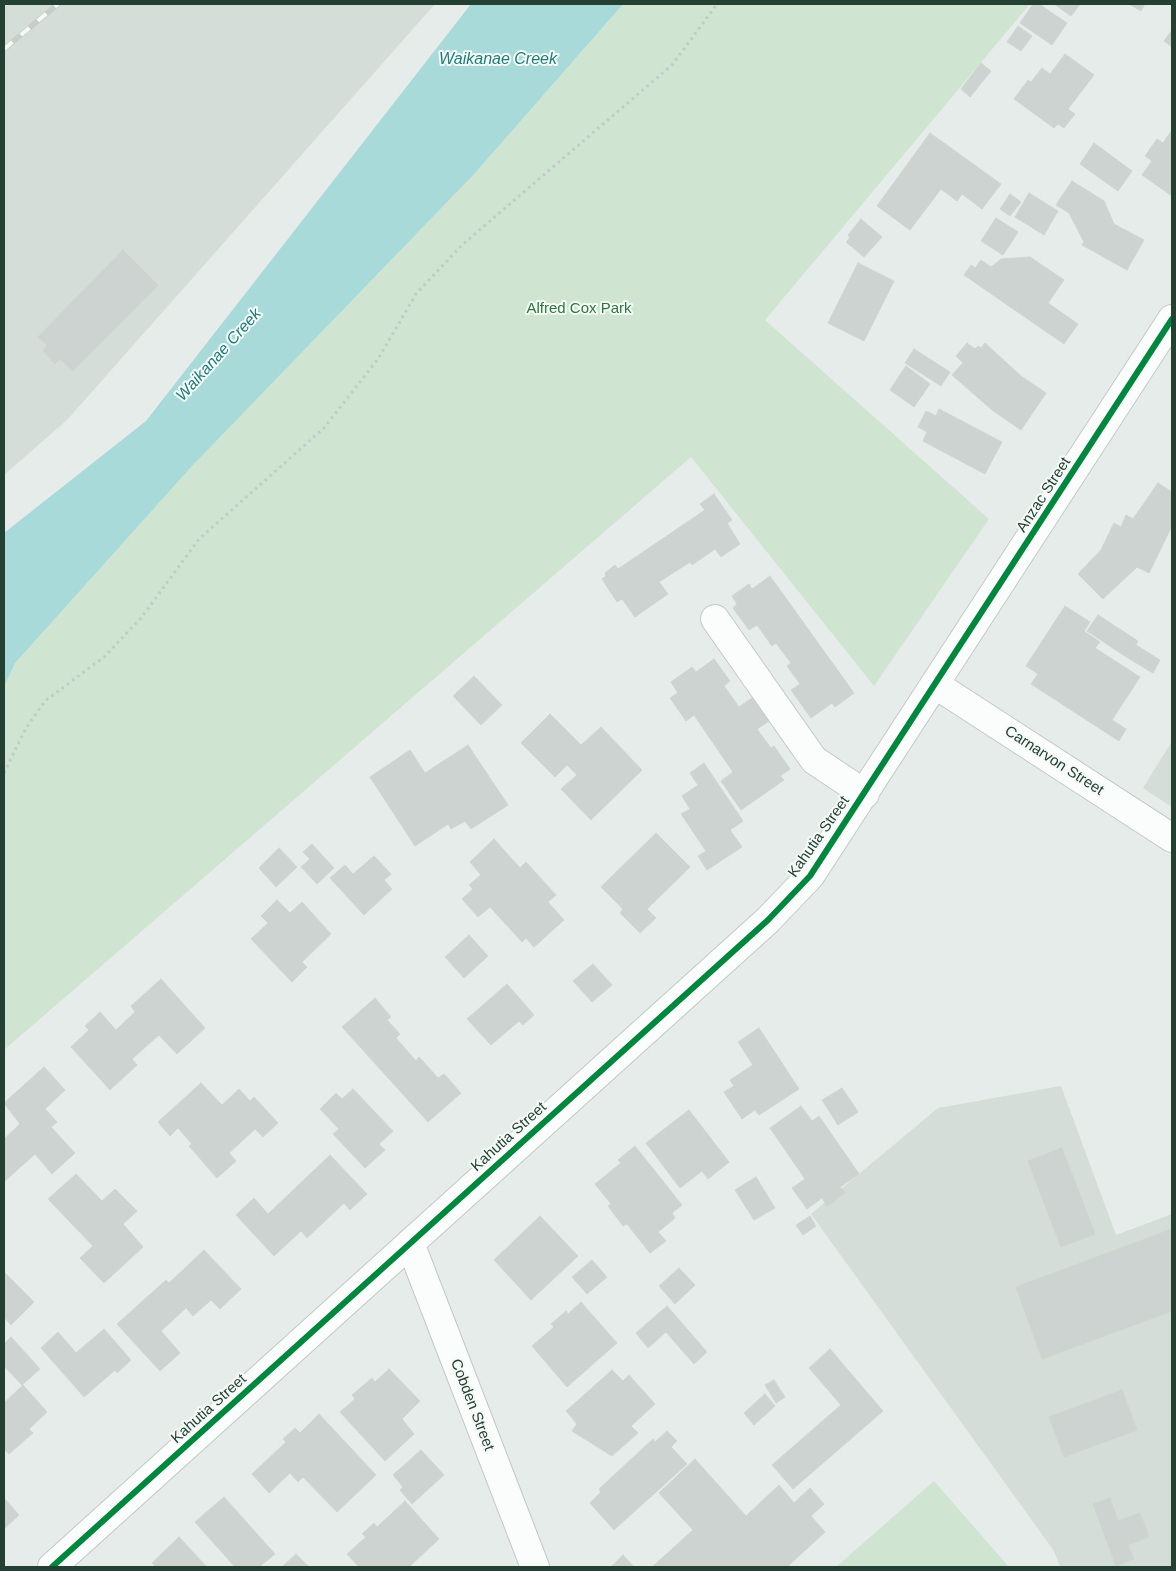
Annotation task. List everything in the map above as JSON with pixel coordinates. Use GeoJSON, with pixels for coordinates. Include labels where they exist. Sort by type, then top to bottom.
{"type":"FeatureCollection","features":[{"type":"Feature","properties":{"kind":"street","name":"Anzac Street"},"geometry":{"type":"LineString","coordinates":[[936,685],[1172,319]]}},
{"type":"Feature","properties":{"kind":"street"},"geometry":{"type":"LineString","coordinates":[[716,618],[814,760],[865,794]]}},
{"type":"Feature","properties":{"kind":"street","name":"Kahutia Street"},"geometry":{"type":"LineString","coordinates":[[52,1567],[768,920],[810,876],[936,685]]}},
{"type":"Feature","properties":{"kind":"street","name":"Carnarvon Street"},"geometry":{"type":"LineString","coordinates":[[936,685],[1172,838]]}},
{"type":"Feature","properties":{"kind":"street","name":"Cobden Street"},"geometry":{"type":"LineString","coordinates":[[410,1243],[534,1567]]}},
{"type":"Feature","properties":{"kind":"path"},"geometry":{"type":"LineString","coordinates":[[4,773],[26,728],[45,701],[104,657],[141,618],[199,539],[324,428],[378,358],[416,294],[462,245],[672,65],[716,4]]}},
{"type":"Feature","properties":{"kind":"shaded area"},"geometry":{"type":"Polygon","coordinates":[[[4,4],[435,4],[67,420],[4,475],[4,4]]]}},
{"type":"Feature","properties":{"kind":"shaded area"},"geometry":{"type":"Polygon","coordinates":[[[1172,741],[1172,807],[1143,788],[1172,741]]]}},
{"type":"Feature","properties":{"kind":"shaded area"},"geometry":{"type":"Polygon","coordinates":[[[1061,1086],[1116,1235],[1172,1214],[1172,1567],[1060,1567],[1054,1551],[811,1214],[938,1108],[1061,1086]]]}},
{"type":"Feature","properties":{"kind":"green space","name":"Alfred Cox Park"},"geometry":{"type":"Polygon","coordinates":[[[608,4],[1030,4],[765,320],[989,519],[874,686],[691,457],[4,1050],[4,658],[608,4]]]}},
{"type":"Feature","properties":{"kind":"green space"},"geometry":{"type":"Polygon","coordinates":[[[934,1481],[1009,1567],[836,1567],[934,1481]]]}},
{"type":"Feature","properties":{"kind":"water","name":"Waikanae Creek"},"geometry":{"type":"Polygon","coordinates":[[[471,4],[623,4],[474,174],[190,468],[15,663],[4,686],[4,533],[146,421],[471,4]]]}},
{"type":"Feature","properties":{"kind":"building"},"geometry":{"type":"Polygon","coordinates":[[[1033,4],[1039,4],[1067,23],[1052,45],[1020,23],[1033,4]]]}},
{"type":"Feature","properties":{"kind":"building"},"geometry":{"type":"Polygon","coordinates":[[[1054,4],[1080,4],[1071,16],[1054,4]]]}},
{"type":"Feature","properties":{"kind":"building"},"geometry":{"type":"Polygon","coordinates":[[[1129,4],[1145,4],[1141,11],[1129,4]]]}},
{"type":"Feature","properties":{"kind":"building"},"geometry":{"type":"Polygon","coordinates":[[[1018,26],[1032,36],[1021,51],[1007,42],[1018,26]]]}},
{"type":"Feature","properties":{"kind":"building"},"geometry":{"type":"Polygon","coordinates":[[[1172,30],[1172,47],[1164,41],[1172,30]]]}},
{"type":"Feature","properties":{"kind":"building"},"geometry":{"type":"Polygon","coordinates":[[[1065,54],[1094,75],[1068,109],[1075,114],[1064,128],[1058,124],[1054,128],[1014,99],[1028,80],[1031,82],[1042,68],[1050,74],[1065,54]]]}},
{"type":"Feature","properties":{"kind":"building"},"geometry":{"type":"Polygon","coordinates":[[[981,63],[991,71],[970,97],[961,89],[981,63]]]}},
{"type":"Feature","properties":{"kind":"building"},"geometry":{"type":"Polygon","coordinates":[[[1172,130],[1172,196],[1142,175],[1152,161],[1145,156],[1157,139],[1163,143],[1172,130]]]}},
{"type":"Feature","properties":{"kind":"building"},"geometry":{"type":"Polygon","coordinates":[[[930,133],[1001,184],[982,209],[962,194],[957,201],[941,189],[910,230],[877,206],[930,133]]]}},
{"type":"Feature","properties":{"kind":"building"},"geometry":{"type":"Polygon","coordinates":[[[1094,143],[1132,171],[1118,191],[1080,164],[1094,143]]]}},
{"type":"Feature","properties":{"kind":"building"},"geometry":{"type":"Polygon","coordinates":[[[1072,181],[1104,201],[1114,224],[1144,240],[1127,270],[1082,245],[1084,242],[1069,213],[1056,205],[1072,181]]]}},
{"type":"Feature","properties":{"kind":"building"},"geometry":{"type":"Polygon","coordinates":[[[1029,193],[1058,211],[1044,235],[1015,217],[1029,193]]]}},
{"type":"Feature","properties":{"kind":"building"},"geometry":{"type":"Polygon","coordinates":[[[1010,194],[1021,202],[1010,216],[1000,209],[1010,194]]]}},
{"type":"Feature","properties":{"kind":"building"},"geometry":{"type":"Polygon","coordinates":[[[996,218],[1018,232],[1003,255],[981,241],[996,218]]]}},
{"type":"Feature","properties":{"kind":"building"},"geometry":{"type":"Polygon","coordinates":[[[861,219],[882,237],[864,257],[846,242],[850,238],[848,235],[861,219]]]}},
{"type":"Feature","properties":{"kind":"building"},"geometry":{"type":"Polygon","coordinates":[[[123,250],[158,285],[73,371],[60,359],[55,364],[43,351],[47,346],[38,337],[123,250]]]}},
{"type":"Feature","properties":{"kind":"building"},"geometry":{"type":"Polygon","coordinates":[[[1030,257],[1064,280],[1048,303],[1078,324],[1064,344],[964,275],[971,265],[975,268],[981,260],[991,267],[1001,259],[1030,257]]]}},
{"type":"Feature","properties":{"kind":"building"},"geometry":{"type":"Polygon","coordinates":[[[858,263],[894,281],[864,341],[828,323],[858,263]]]}},
{"type":"Feature","properties":{"kind":"building"},"geometry":{"type":"Polygon","coordinates":[[[967,343],[975,349],[978,346],[981,348],[985,343],[1021,376],[1046,393],[1021,430],[992,410],[952,375],[963,363],[956,356],[967,343]]]}},
{"type":"Feature","properties":{"kind":"building"},"geometry":{"type":"Polygon","coordinates":[[[914,349],[950,372],[941,386],[905,363],[914,349]]]}},
{"type":"Feature","properties":{"kind":"building"},"geometry":{"type":"Polygon","coordinates":[[[906,366],[930,384],[914,407],[890,390],[906,366]]]}},
{"type":"Feature","properties":{"kind":"building"},"geometry":{"type":"Polygon","coordinates":[[[939,409],[1002,442],[985,474],[923,441],[927,432],[918,427],[926,411],[936,416],[939,409]]]}},
{"type":"Feature","properties":{"kind":"building"},"geometry":{"type":"Polygon","coordinates":[[[1158,483],[1172,492],[1172,526],[1149,573],[1137,567],[1103,599],[1078,574],[1101,550],[1114,523],[1121,527],[1126,515],[1133,519],[1158,483]]]}},
{"type":"Feature","properties":{"kind":"building"},"geometry":{"type":"Polygon","coordinates":[[[714,494],[732,520],[727,523],[740,544],[721,557],[715,549],[692,565],[690,562],[659,582],[668,594],[635,617],[622,599],[617,602],[602,579],[606,576],[605,573],[615,565],[618,569],[705,510],[700,504],[714,494]]]}},
{"type":"Feature","properties":{"kind":"building"},"geometry":{"type":"Polygon","coordinates":[[[770,576],[854,693],[835,707],[832,703],[811,718],[791,690],[800,684],[787,666],[791,663],[776,643],[772,646],[757,625],[749,630],[733,608],[737,604],[732,596],[749,584],[752,589],[770,576]]]}},
{"type":"Feature","properties":{"kind":"building"},"geometry":{"type":"Polygon","coordinates":[[[1065,606],[1090,622],[1084,631],[1100,642],[1095,648],[1140,677],[1112,720],[1126,729],[1119,741],[1031,684],[1038,674],[1026,666],[1065,606]]]}},
{"type":"Feature","properties":{"kind":"building"},"geometry":{"type":"Polygon","coordinates":[[[1098,615],[1138,641],[1128,658],[1087,631],[1098,615]]]}},
{"type":"Feature","properties":{"kind":"building"},"geometry":{"type":"Polygon","coordinates":[[[1136,645],[1160,660],[1153,673],[1128,658],[1136,645]]]}},
{"type":"Feature","properties":{"kind":"building"},"geometry":{"type":"Polygon","coordinates":[[[714,659],[730,681],[724,686],[739,707],[759,693],[775,717],[757,729],[771,748],[774,746],[790,769],[780,776],[784,780],[741,810],[721,781],[733,772],[694,715],[686,721],[670,698],[678,693],[671,682],[692,667],[696,672],[714,659]]]}},
{"type":"Feature","properties":{"kind":"building"},"geometry":{"type":"Polygon","coordinates":[[[474,676],[502,705],[481,725],[453,696],[474,676]]]}},
{"type":"Feature","properties":{"kind":"building"},"geometry":{"type":"Polygon","coordinates":[[[550,714],[581,745],[601,727],[642,770],[591,820],[561,789],[577,775],[567,765],[555,777],[521,743],[550,714]]]}},
{"type":"Feature","properties":{"kind":"building"},"geometry":{"type":"Polygon","coordinates":[[[468,745],[508,805],[471,829],[465,821],[451,829],[448,824],[415,846],[370,777],[410,750],[425,773],[468,745]]]}},
{"type":"Feature","properties":{"kind":"building"},"geometry":{"type":"Polygon","coordinates":[[[704,763],[743,821],[730,830],[742,847],[707,870],[698,856],[706,851],[681,814],[690,809],[682,796],[698,785],[690,773],[704,763]]]}},
{"type":"Feature","properties":{"kind":"building"},"geometry":{"type":"Polygon","coordinates":[[[656,833],[690,867],[647,909],[656,918],[640,933],[620,913],[623,909],[601,887],[656,833]]]}},
{"type":"Feature","properties":{"kind":"building"},"geometry":{"type":"Polygon","coordinates":[[[494,839],[520,868],[526,862],[556,895],[548,902],[564,920],[534,947],[526,938],[522,942],[490,907],[478,917],[462,899],[473,889],[469,885],[481,875],[470,862],[494,839]]]}},
{"type":"Feature","properties":{"kind":"building"},"geometry":{"type":"Polygon","coordinates":[[[312,844],[334,868],[317,884],[301,867],[310,859],[303,852],[312,844]]]}},
{"type":"Feature","properties":{"kind":"building"},"geometry":{"type":"Polygon","coordinates":[[[279,848],[297,867],[276,887],[259,868],[279,848]]]}},
{"type":"Feature","properties":{"kind":"building"},"geometry":{"type":"Polygon","coordinates":[[[374,856],[391,874],[384,880],[392,889],[364,915],[330,878],[345,865],[353,874],[374,856]]]}},
{"type":"Feature","properties":{"kind":"building"},"geometry":{"type":"Polygon","coordinates":[[[277,900],[290,913],[302,902],[331,934],[302,962],[307,967],[292,982],[251,939],[268,923],[261,916],[277,900]]]}},
{"type":"Feature","properties":{"kind":"building"},"geometry":{"type":"Polygon","coordinates":[[[469,935],[488,956],[464,978],[445,957],[469,935]]]}},
{"type":"Feature","properties":{"kind":"building"},"geometry":{"type":"Polygon","coordinates":[[[593,964],[612,985],[592,1002],[573,981],[593,964]]]}},
{"type":"Feature","properties":{"kind":"building"},"geometry":{"type":"Polygon","coordinates":[[[161,979],[205,1028],[177,1054],[159,1035],[132,1059],[137,1065],[110,1090],[71,1047],[89,1030],[85,1026],[100,1012],[116,1030],[135,1012],[131,1006],[161,979]]]}},
{"type":"Feature","properties":{"kind":"building"},"geometry":{"type":"Polygon","coordinates":[[[507,984],[534,1015],[523,1025],[519,1021],[491,1045],[467,1019],[507,984]]]}},
{"type":"Feature","properties":{"kind":"building"},"geometry":{"type":"Polygon","coordinates":[[[375,998],[391,1017],[387,1020],[400,1034],[396,1038],[416,1061],[419,1057],[438,1078],[444,1074],[461,1093],[428,1122],[342,1027],[375,998]]]}},
{"type":"Feature","properties":{"kind":"building"},"geometry":{"type":"Polygon","coordinates":[[[759,1028],[799,1089],[759,1115],[755,1110],[742,1119],[724,1092],[734,1086],[730,1080],[753,1065],[738,1042],[759,1028]]]}},
{"type":"Feature","properties":{"kind":"building"},"geometry":{"type":"Polygon","coordinates":[[[44,1067],[65,1090],[45,1109],[57,1122],[51,1127],[75,1153],[52,1174],[35,1154],[5,1181],[4,1139],[20,1124],[4,1103],[44,1067]]]}},
{"type":"Feature","properties":{"kind":"building"},"geometry":{"type":"Polygon","coordinates":[[[201,1083],[222,1105],[239,1089],[250,1101],[254,1097],[278,1123],[263,1137],[255,1129],[229,1153],[236,1161],[217,1178],[189,1146],[192,1144],[178,1128],[170,1136],[158,1122],[201,1083]]]}},
{"type":"Feature","properties":{"kind":"building"},"geometry":{"type":"Polygon","coordinates":[[[842,1088],[858,1112],[838,1125],[822,1100],[842,1088]]]}},
{"type":"Feature","properties":{"kind":"building"},"geometry":{"type":"Polygon","coordinates":[[[353,1089],[393,1131],[379,1144],[385,1150],[365,1168],[333,1134],[339,1129],[320,1109],[336,1093],[342,1099],[353,1089]]]}},
{"type":"Feature","properties":{"kind":"building"},"geometry":{"type":"Polygon","coordinates":[[[801,1106],[812,1121],[819,1116],[859,1174],[840,1187],[845,1193],[827,1206],[822,1198],[807,1209],[792,1188],[805,1179],[770,1128],[801,1106]]]}},
{"type":"Feature","properties":{"kind":"building"},"geometry":{"type":"Polygon","coordinates":[[[689,1110],[729,1162],[708,1179],[702,1171],[680,1188],[646,1143],[689,1110]]]}},
{"type":"Feature","properties":{"kind":"building"},"geometry":{"type":"Polygon","coordinates":[[[635,1146],[682,1205],[672,1213],[675,1218],[658,1232],[666,1241],[650,1253],[627,1224],[623,1226],[608,1206],[611,1204],[595,1184],[621,1163],[618,1160],[635,1146]]]}},
{"type":"Feature","properties":{"kind":"building"},"geometry":{"type":"Polygon","coordinates":[[[1062,1148],[1095,1234],[1061,1247],[1028,1161],[1062,1148]]]}},
{"type":"Feature","properties":{"kind":"building"},"geometry":{"type":"Polygon","coordinates":[[[330,1155],[367,1194],[350,1210],[344,1203],[307,1238],[301,1231],[274,1256],[236,1215],[254,1198],[268,1214],[330,1155]]]}},
{"type":"Feature","properties":{"kind":"building"},"geometry":{"type":"Polygon","coordinates":[[[76,1174],[102,1201],[115,1189],[137,1211],[123,1224],[143,1247],[104,1283],[80,1258],[93,1246],[48,1199],[76,1174]]]}},
{"type":"Feature","properties":{"kind":"building"},"geometry":{"type":"Polygon","coordinates":[[[756,1177],[775,1208],[754,1220],[735,1190],[756,1177]]]}},
{"type":"Feature","properties":{"kind":"building"},"geometry":{"type":"Polygon","coordinates":[[[540,1216],[578,1256],[531,1300],[494,1260],[540,1216]]]}},
{"type":"Feature","properties":{"kind":"building"},"geometry":{"type":"Polygon","coordinates":[[[810,1216],[816,1226],[803,1235],[796,1225],[810,1216]]]}},
{"type":"Feature","properties":{"kind":"building"},"geometry":{"type":"Polygon","coordinates":[[[1172,1229],[1172,1311],[1042,1359],[1016,1287],[1172,1229]]]}},
{"type":"Feature","properties":{"kind":"building"},"geometry":{"type":"Polygon","coordinates":[[[204,1250],[241,1289],[220,1309],[211,1300],[193,1316],[186,1308],[161,1331],[180,1353],[160,1371],[117,1324],[166,1280],[169,1283],[204,1250]]]}},
{"type":"Feature","properties":{"kind":"building"},"geometry":{"type":"Polygon","coordinates":[[[592,1260],[607,1277],[587,1294],[572,1277],[592,1260]]]}},
{"type":"Feature","properties":{"kind":"building"},"geometry":{"type":"Polygon","coordinates":[[[679,1268],[695,1285],[675,1304],[659,1286],[679,1268]]]}},
{"type":"Feature","properties":{"kind":"building"},"geometry":{"type":"Polygon","coordinates":[[[4,1272],[34,1302],[11,1325],[4,1317],[4,1272]]]}},
{"type":"Feature","properties":{"kind":"building"},"geometry":{"type":"Polygon","coordinates":[[[581,1302],[617,1343],[567,1387],[532,1346],[554,1327],[551,1324],[566,1311],[568,1314],[581,1302]]]}},
{"type":"Feature","properties":{"kind":"building"},"geometry":{"type":"Polygon","coordinates":[[[667,1306],[707,1352],[694,1364],[666,1332],[648,1348],[636,1333],[667,1306]]]}},
{"type":"Feature","properties":{"kind":"building"},"geometry":{"type":"Polygon","coordinates":[[[104,1329],[131,1360],[117,1373],[115,1370],[84,1397],[41,1348],[58,1332],[76,1353],[104,1329]]]}},
{"type":"Feature","properties":{"kind":"building"},"geometry":{"type":"Polygon","coordinates":[[[11,1337],[40,1369],[22,1385],[4,1366],[4,1344],[11,1337]]]}},
{"type":"Feature","properties":{"kind":"building"},"geometry":{"type":"Polygon","coordinates":[[[830,1349],[883,1411],[793,1489],[772,1465],[841,1405],[809,1368],[830,1349]]]}},
{"type":"Feature","properties":{"kind":"building"},"geometry":{"type":"Polygon","coordinates":[[[389,1369],[420,1401],[402,1419],[414,1434],[385,1461],[340,1412],[355,1399],[352,1395],[372,1378],[375,1382],[389,1369]]]}},
{"type":"Feature","properties":{"kind":"building"},"geometry":{"type":"Polygon","coordinates":[[[612,1370],[623,1381],[629,1375],[655,1404],[631,1426],[638,1433],[612,1456],[572,1431],[577,1424],[566,1411],[612,1370]]]}},
{"type":"Feature","properties":{"kind":"building"},"geometry":{"type":"Polygon","coordinates":[[[774,1380],[785,1397],[776,1403],[765,1385],[774,1380]]]}},
{"type":"Feature","properties":{"kind":"building"},"geometry":{"type":"Polygon","coordinates":[[[23,1385],[47,1412],[29,1429],[33,1433],[9,1454],[4,1449],[4,1403],[23,1385]]]}},
{"type":"Feature","properties":{"kind":"building"},"geometry":{"type":"Polygon","coordinates":[[[1122,1390],[1137,1430],[1064,1457],[1049,1417],[1122,1390]]]}},
{"type":"Feature","properties":{"kind":"building"},"geometry":{"type":"Polygon","coordinates":[[[765,1394],[775,1406],[754,1425],[744,1413],[765,1394]]]}},
{"type":"Feature","properties":{"kind":"building"},"geometry":{"type":"Polygon","coordinates":[[[319,1414],[376,1475],[337,1512],[303,1477],[298,1482],[290,1473],[269,1493],[252,1474],[286,1442],[283,1439],[295,1428],[300,1433],[319,1414]]]}},
{"type":"Feature","properties":{"kind":"building"},"geometry":{"type":"Polygon","coordinates":[[[667,1431],[677,1441],[671,1447],[687,1464],[614,1530],[590,1503],[601,1492],[599,1489],[653,1439],[655,1442],[667,1431]]]}},
{"type":"Feature","properties":{"kind":"building"},"geometry":{"type":"Polygon","coordinates":[[[421,1450],[444,1475],[412,1504],[400,1490],[403,1487],[393,1475],[421,1450]]]}},
{"type":"Feature","properties":{"kind":"building"},"geometry":{"type":"Polygon","coordinates":[[[695,1459],[746,1516],[779,1485],[794,1503],[810,1488],[824,1504],[811,1516],[825,1532],[787,1567],[652,1567],[693,1530],[659,1493],[695,1459]]]}},
{"type":"Feature","properties":{"kind":"building"},"geometry":{"type":"Polygon","coordinates":[[[224,1497],[275,1554],[259,1567],[235,1567],[195,1522],[224,1497]]]}},
{"type":"Feature","properties":{"kind":"building"},"geometry":{"type":"Polygon","coordinates":[[[4,1498],[19,1515],[4,1529],[4,1498]]]}},
{"type":"Feature","properties":{"kind":"building"},"geometry":{"type":"Polygon","coordinates":[[[1110,1498],[1118,1521],[1140,1513],[1149,1537],[1128,1545],[1134,1559],[1116,1566],[1093,1504],[1110,1498]]]}},
{"type":"Feature","properties":{"kind":"building"},"geometry":{"type":"Polygon","coordinates":[[[405,1501],[439,1539],[409,1567],[359,1567],[347,1554],[366,1537],[362,1534],[374,1523],[377,1527],[405,1501]]]}},
{"type":"Feature","properties":{"kind":"building"},"geometry":{"type":"Polygon","coordinates":[[[179,1537],[207,1567],[156,1567],[152,1563],[179,1537]]]}},
{"type":"Feature","properties":{"kind":"building"},"geometry":{"type":"Polygon","coordinates":[[[296,1554],[309,1567],[282,1567],[296,1554]]]}},
{"type":"Feature","properties":{"kind":"building"},"geometry":{"type":"Polygon","coordinates":[[[623,1555],[634,1567],[611,1567],[623,1555]]]}},
{"type":"Feature","properties":{"kind":"railway"},"geometry":{"type":"LineString","coordinates":[[4,49],[58,4]]}},
{"type":"Feature","properties":{"kind":"cycle path"},"geometry":{"type":"LineString","coordinates":[[52,1567],[768,920],[810,876],[1172,319]]}}]}
